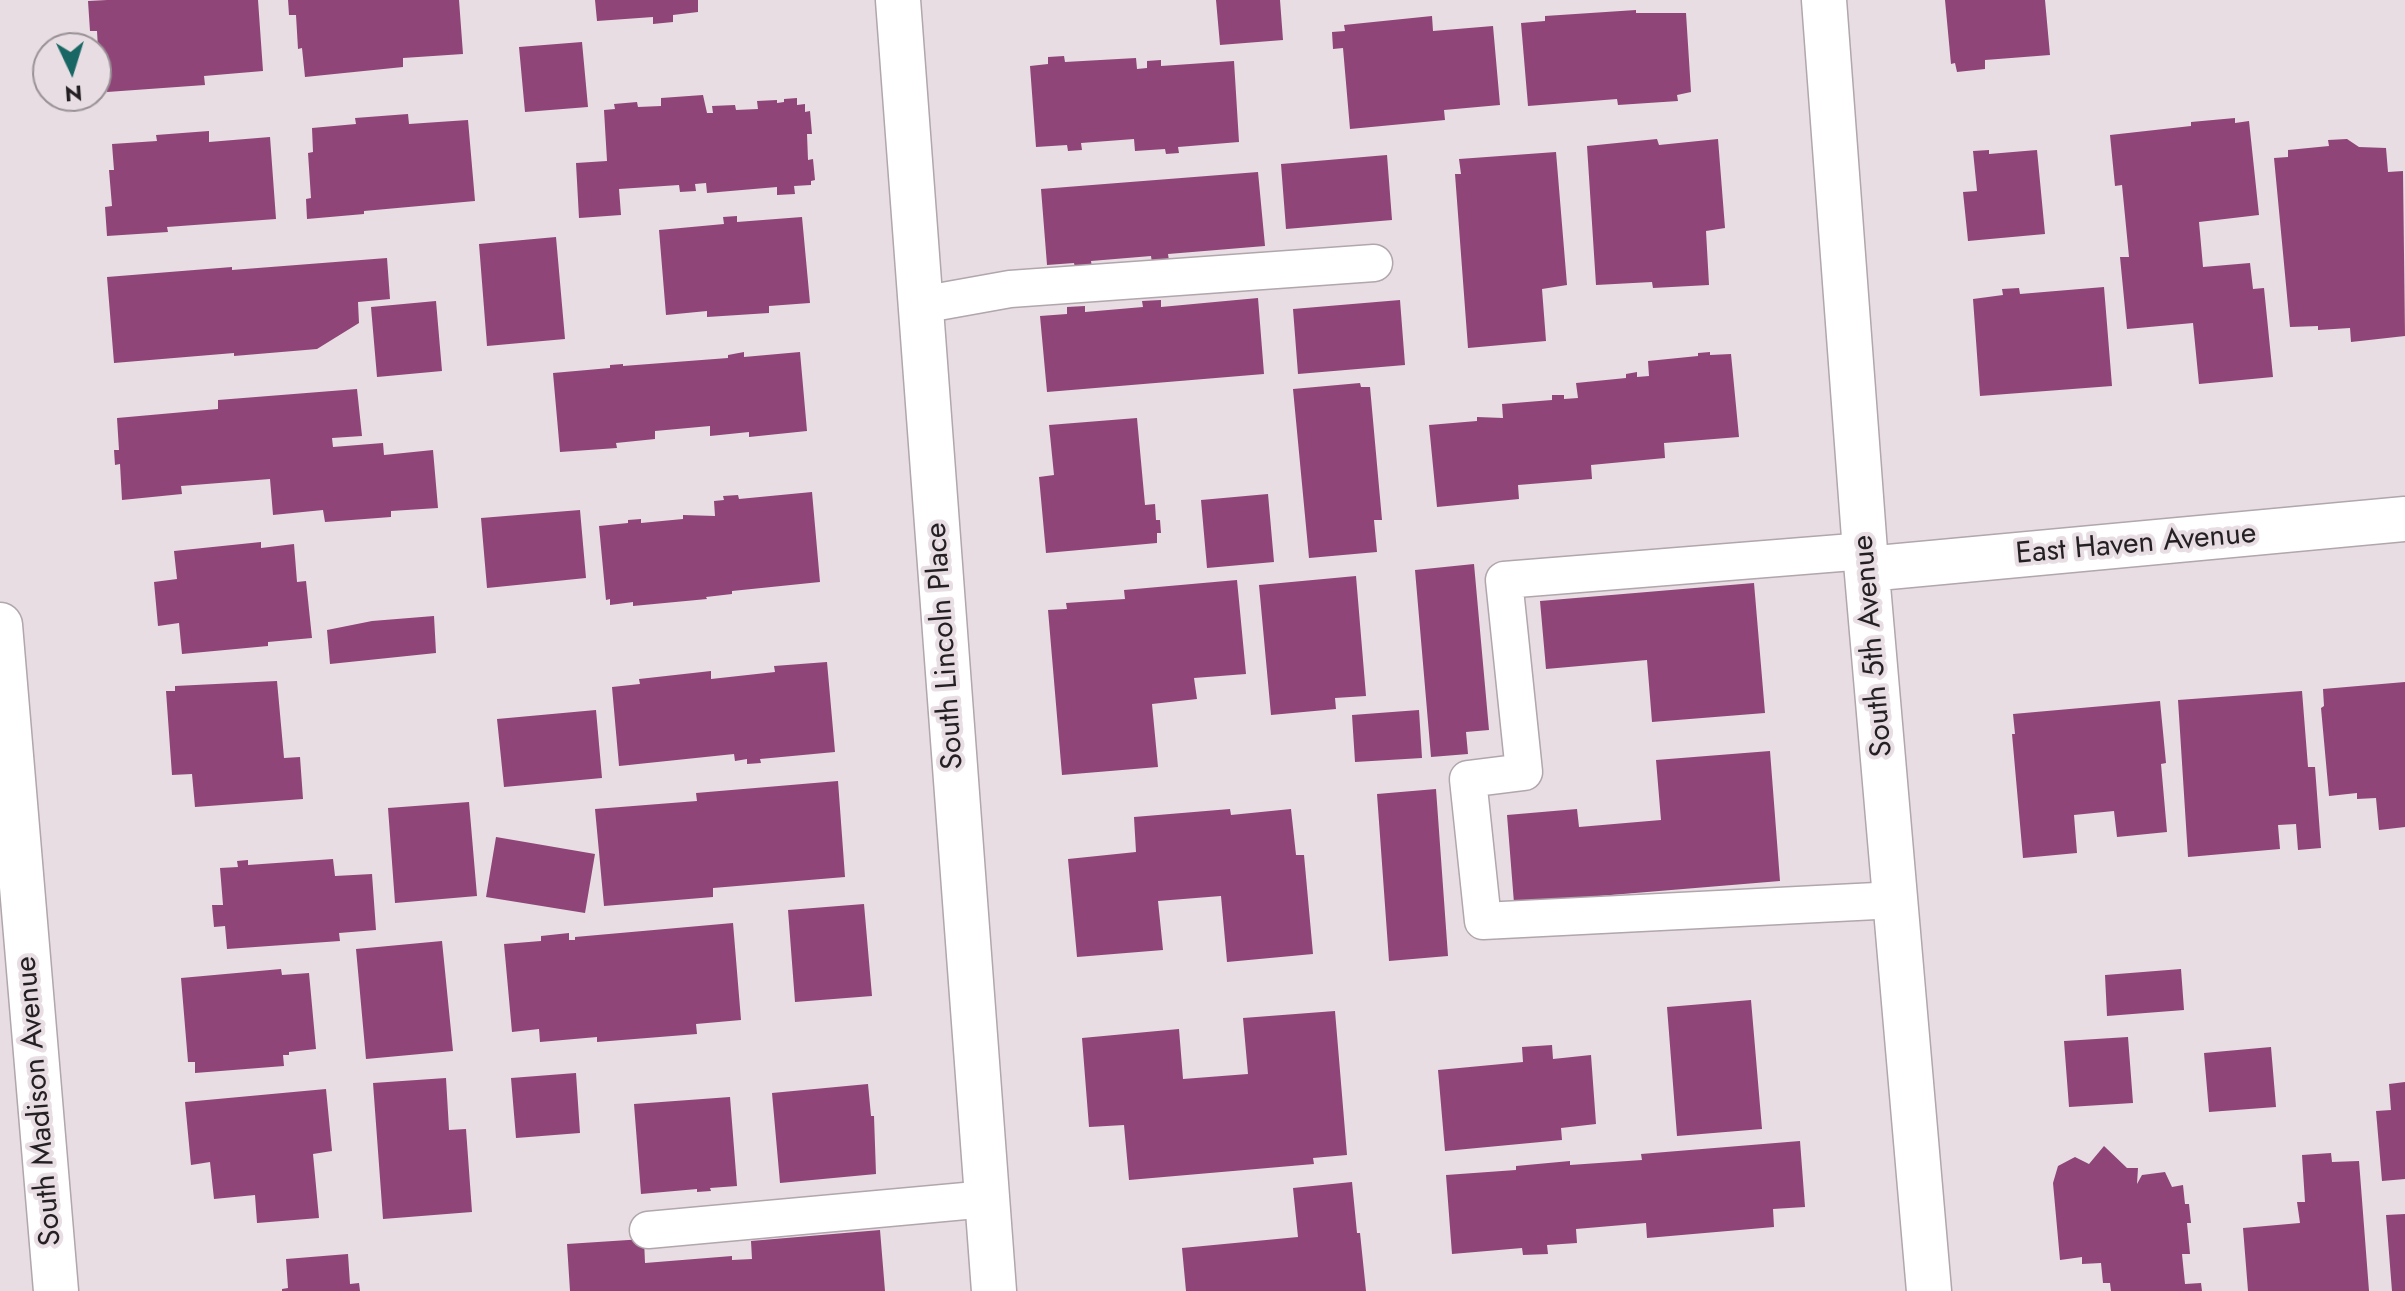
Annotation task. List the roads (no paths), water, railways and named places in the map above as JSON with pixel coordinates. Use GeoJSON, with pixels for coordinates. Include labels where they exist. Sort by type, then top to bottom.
{"type":"FeatureCollection","features":[{"type":"Feature","properties":{"kind":"street","name":"South Lincoln Place"},"geometry":{"type":"LineString","coordinates":[[898,0],[994,1291]]}},
{"type":"Feature","properties":{"kind":"street","name":"South 5th Avenue"},"geometry":{"type":"LineString","coordinates":[[1824,0],[1866,560],[1929,1291]]}},
{"type":"Feature","properties":{"kind":"street","name":"East Haven Avenue"},"geometry":{"type":"LineString","coordinates":[[1866,560],[2405,519]]}},
{"type":"Feature","properties":{"kind":"street","name":"South Madison Avenue"},"geometry":{"type":"LineString","coordinates":[[0,625],[56,1291]]}},
{"type":"Feature","properties":{"kind":"lane"},"geometry":{"type":"LineString","coordinates":[[921,305],[1010,289],[1374,263]]}},
{"type":"Feature","properties":{"kind":"lane"},"geometry":{"type":"LineString","coordinates":[[1866,560],[1504,580],[1524,772],[1468,779],[1483,921],[1896,900]]}},
{"type":"Feature","properties":{"kind":"lane"},"geometry":{"type":"LineString","coordinates":[[648,1230],[987,1199]]}}]}
